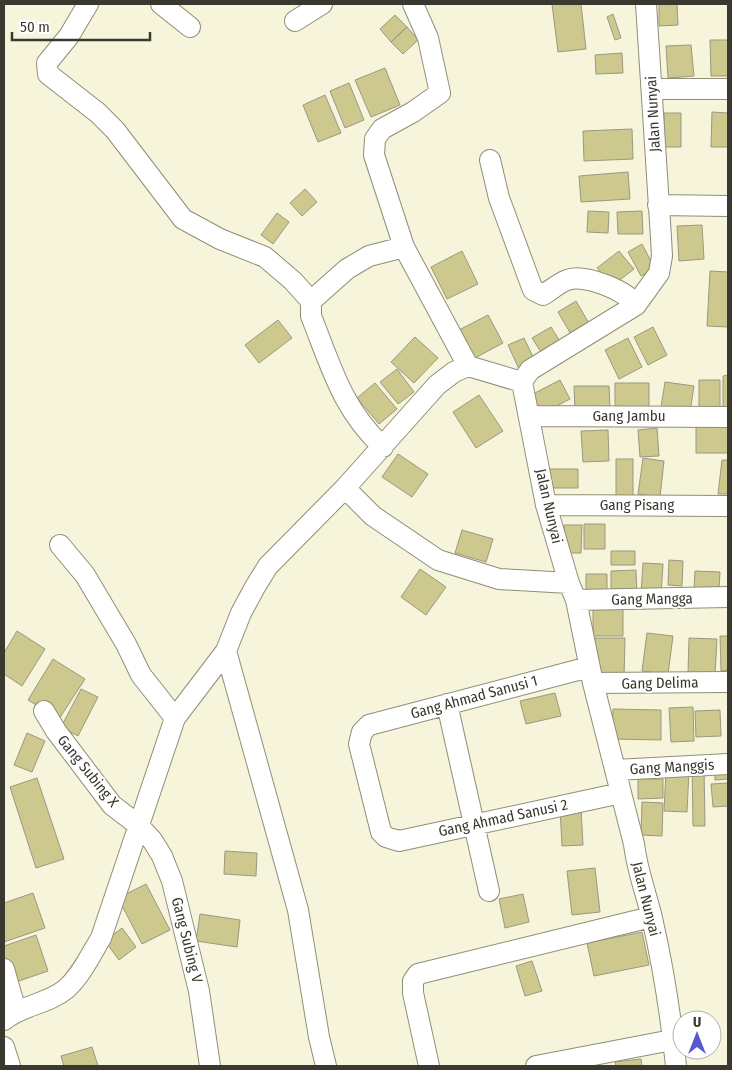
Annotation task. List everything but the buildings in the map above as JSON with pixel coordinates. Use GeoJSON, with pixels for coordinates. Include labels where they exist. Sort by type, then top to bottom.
{"type":"FeatureCollection","features":[{"type":"Feature","properties":{"kind":"street"},"geometry":{"type":"LineString","coordinates":[[88,4],[69,36],[46,63],[48,74],[98,113],[115,130],[183,218],[220,239],[265,257],[294,281],[311,301],[310,316],[342,395],[364,429],[383,447]]}},
{"type":"Feature","properties":{"kind":"street"},"geometry":{"type":"LineString","coordinates":[[161,4],[190,27]]}},
{"type":"Feature","properties":{"kind":"street"},"geometry":{"type":"LineString","coordinates":[[295,22],[322,4]]}},
{"type":"Feature","properties":{"kind":"street"},"geometry":{"type":"LineString","coordinates":[[413,4],[428,38],[440,93],[413,112],[382,129],[376,135],[373,146],[404,246],[468,366]]}},
{"type":"Feature","properties":{"kind":"street","name":"Jalan Nunyai"},"geometry":{"type":"LineString","coordinates":[[646,4],[661,266],[655,280],[636,305],[530,370],[522,382],[546,504],[572,592],[634,844],[637,870],[651,917],[672,1040]]}},
{"type":"Feature","properties":{"kind":"street"},"geometry":{"type":"LineString","coordinates":[[652,89],[728,89]]}},
{"type":"Feature","properties":{"kind":"street"},"geometry":{"type":"LineString","coordinates":[[490,160],[499,198],[533,290],[544,295],[566,280],[593,280],[632,298],[636,305]]}},
{"type":"Feature","properties":{"kind":"street"},"geometry":{"type":"LineString","coordinates":[[658,205],[728,206]]}},
{"type":"Feature","properties":{"kind":"street"},"geometry":{"type":"LineString","coordinates":[[311,301],[359,261],[404,246]]}},
{"type":"Feature","properties":{"kind":"street"},"geometry":{"type":"LineString","coordinates":[[4,969],[10,1016],[66,989],[87,962],[101,938],[175,718],[226,650],[241,613],[268,566],[345,488],[419,404],[445,378],[468,366],[522,382]]}},
{"type":"Feature","properties":{"kind":"street","name":"Gang Jambu"},"geometry":{"type":"LineString","coordinates":[[530,416],[728,417]]}},
{"type":"Feature","properties":{"kind":"street","name":"Gang Mangga"},"geometry":{"type":"LineString","coordinates":[[345,488],[373,516],[438,560],[499,579],[572,592],[728,597]]}},
{"type":"Feature","properties":{"kind":"street","name":"Gang Pisang"},"geometry":{"type":"LineString","coordinates":[[546,504],[728,506]]}},
{"type":"Feature","properties":{"kind":"street"},"geometry":{"type":"LineString","coordinates":[[60,545],[85,575],[126,644],[141,674],[175,718]]}},
{"type":"Feature","properties":{"kind":"street"},"geometry":{"type":"LineString","coordinates":[[226,650],[298,910],[319,1037],[326,1066]]}},
{"type":"Feature","properties":{"kind":"street","name":"Gang Delima"},"geometry":{"type":"LineString","coordinates":[[591,675],[728,682]]}},
{"type":"Feature","properties":{"kind":"street","name":"Gang Ahmad Sanusi 1"},"geometry":{"type":"LineString","coordinates":[[386,837],[381,832],[359,744],[362,732],[369,725],[447,704],[591,675]]}},
{"type":"Feature","properties":{"kind":"street"},"geometry":{"type":"LineString","coordinates":[[447,704],[489,892]]}},
{"type":"Feature","properties":{"kind":"street","name":"Gang Subing X"},"geometry":{"type":"LineString","coordinates":[[44,711],[56,731],[112,805],[138,825]]}},
{"type":"Feature","properties":{"kind":"street","name":"Gang Manggis"},"geometry":{"type":"LineString","coordinates":[[615,770],[728,764]]}},
{"type":"Feature","properties":{"kind":"street","name":"Gang Ahmad Sanusi 2"},"geometry":{"type":"LineString","coordinates":[[386,837],[399,841],[475,823],[621,793]]}},
{"type":"Feature","properties":{"kind":"street","name":"Gang Subing V"},"geometry":{"type":"LineString","coordinates":[[138,825],[158,849],[172,881],[199,991],[210,1066]]}},
{"type":"Feature","properties":{"kind":"street"},"geometry":{"type":"LineString","coordinates":[[429,1066],[413,993],[413,981],[418,974],[651,917]]}},
{"type":"Feature","properties":{"kind":"street"},"geometry":{"type":"LineString","coordinates":[[536,1066],[672,1040]]}},
{"type":"Feature","properties":{"kind":"street"},"geometry":{"type":"LineString","coordinates":[[4,1048],[10,1066]]}}]}
